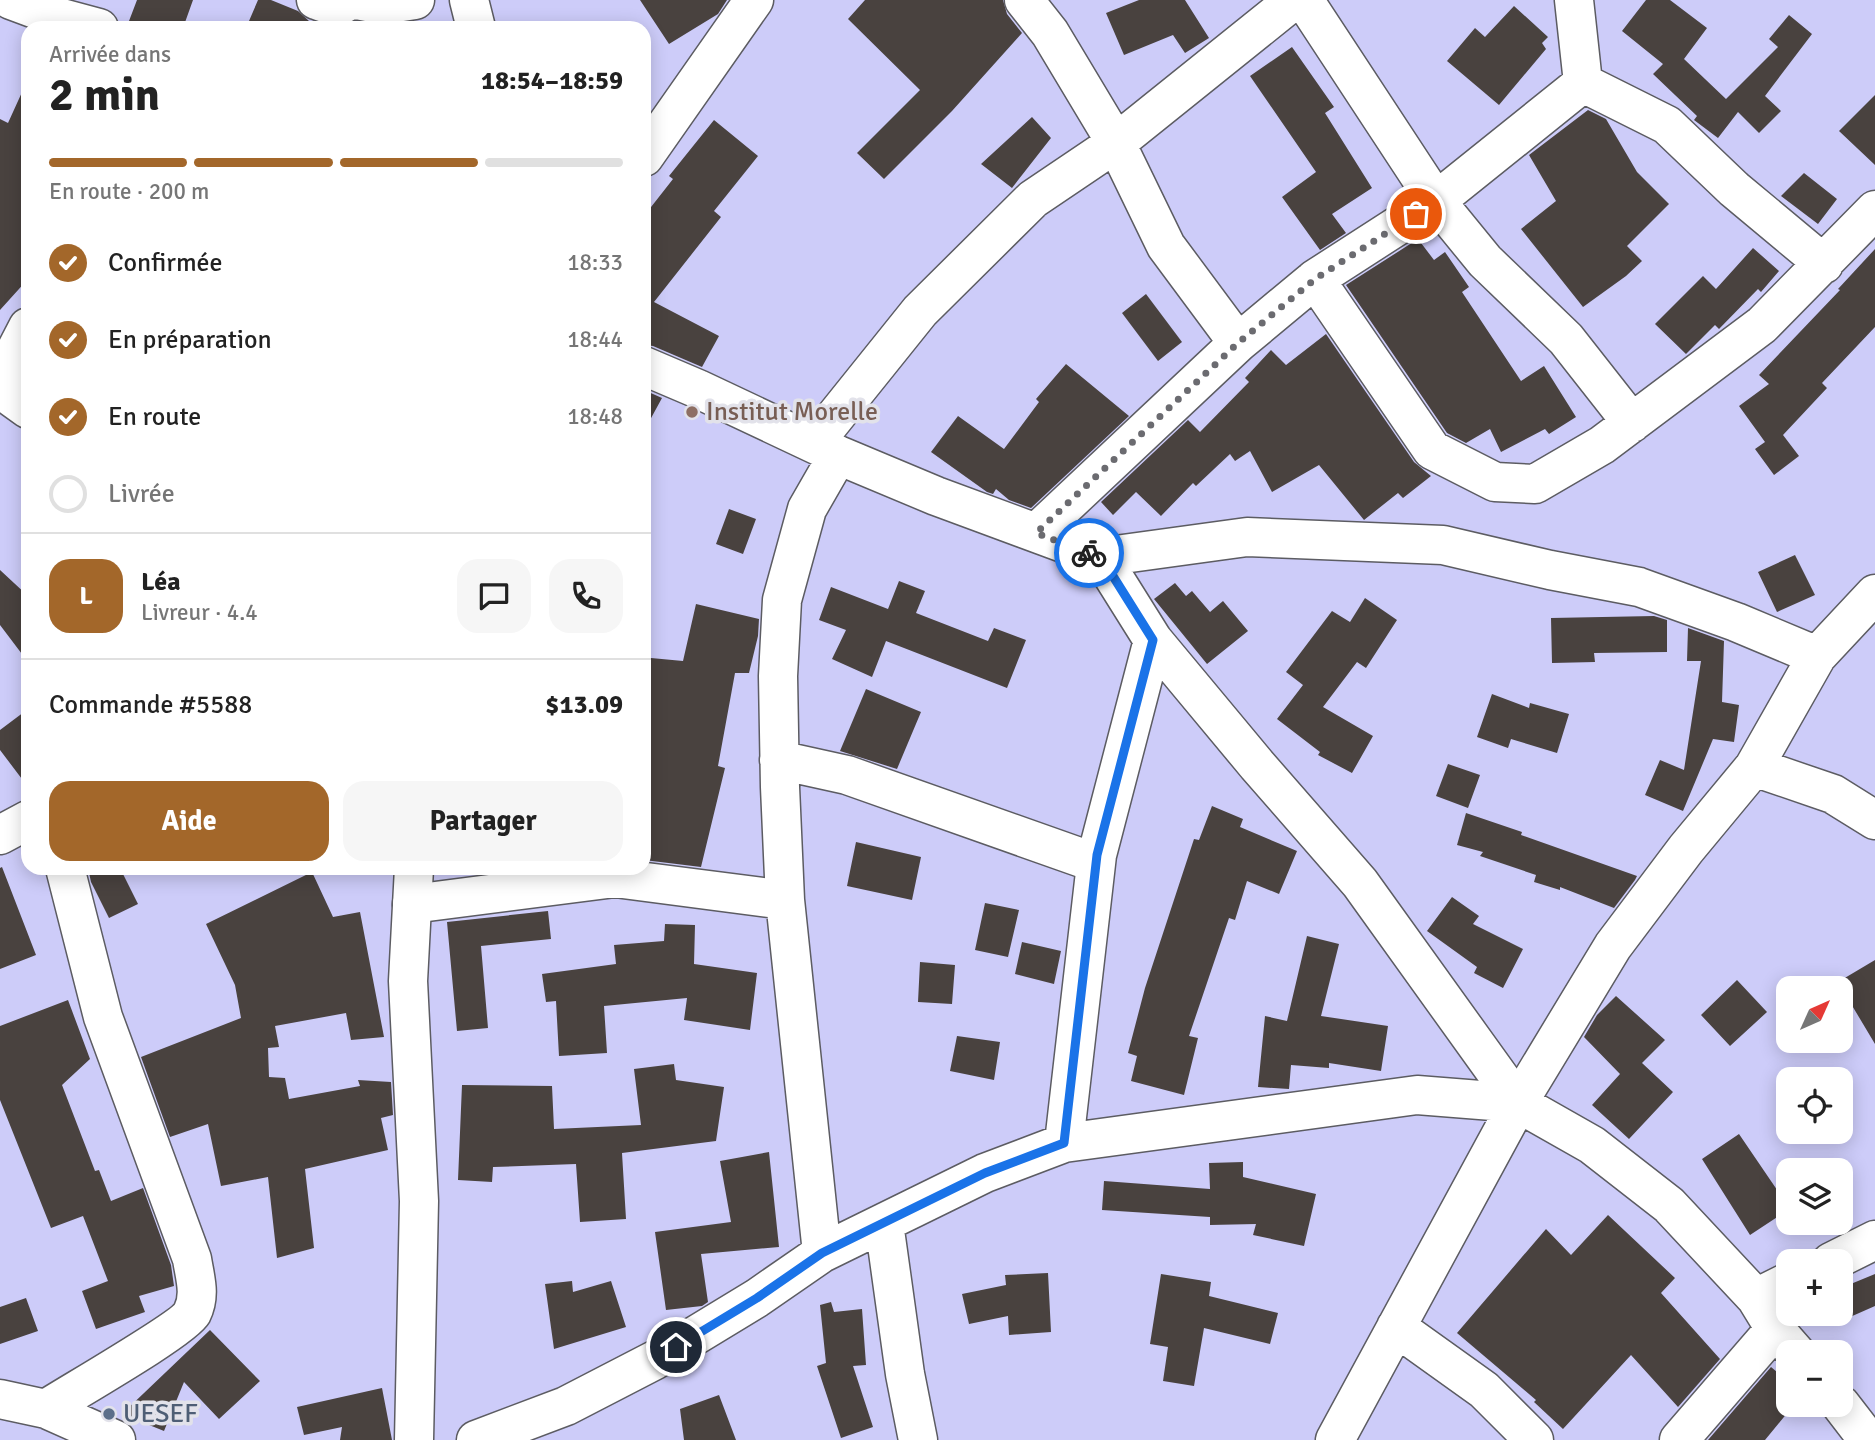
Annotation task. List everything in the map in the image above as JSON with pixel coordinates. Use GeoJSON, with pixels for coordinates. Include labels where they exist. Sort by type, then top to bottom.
{"type":"FeatureCollection","features":[{"type":"Feature","properties":{"kind":"street"},"geometry":{"type":"LineString","coordinates":[[11,0],[73,21]]}},
{"type":"Feature","properties":{"kind":"street"},"geometry":{"type":"LineString","coordinates":[[316,0],[337,6],[345,5],[349,0]]}},
{"type":"Feature","properties":{"kind":"street"},"geometry":{"type":"LineString","coordinates":[[356,0],[383,5],[415,0]]}},
{"type":"Feature","properties":{"kind":"street"},"geometry":{"type":"LineString","coordinates":[[469,0],[474,21]]}},
{"type":"Feature","properties":{"kind":"street"},"geometry":{"type":"LineString","coordinates":[[651,147],[754,0]]}},
{"type":"Feature","properties":{"kind":"street"},"geometry":{"type":"LineString","coordinates":[[1024,0],[1050,33],[1116,144],[1166,246],[1238,343]]}},
{"type":"Feature","properties":{"kind":"street"},"geometry":{"type":"LineString","coordinates":[[822,1253],[785,900],[778,676],[782,600],[826,449],[920,312],[1023,208],[1116,144],[1294,0]]}},
{"type":"Feature","properties":{"kind":"street"},"geometry":{"type":"LineString","coordinates":[[1304,0],[1436,201],[1485,261],[1566,339],[1632,423]]}},
{"type":"Feature","properties":{"kind":"street"},"geometry":{"type":"LineString","coordinates":[[1574,0],[1583,83]]}},
{"type":"Feature","properties":{"kind":"street"},"geometry":{"type":"LineString","coordinates":[[1036,533],[1238,343],[1315,279],[1436,201],[1583,83]]}},
{"type":"Feature","properties":{"kind":"street"},"geometry":{"type":"LineString","coordinates":[[1583,83],[1667,125],[1734,189],[1824,264]]}},
{"type":"Feature","properties":{"kind":"street"},"geometry":{"type":"LineString","coordinates":[[1315,279],[1432,450],[1495,482],[1535,484],[1602,445],[1762,326],[1875,210]]}},
{"type":"Feature","properties":{"kind":"street"},"geometry":{"type":"LineString","coordinates":[[0,381],[21,340]]}},
{"type":"Feature","properties":{"kind":"street"},"geometry":{"type":"LineString","coordinates":[[651,369],[936,496],[1101,557],[1247,537],[1443,545],[1639,587],[1736,622],[1817,656]]}},
{"type":"Feature","properties":{"kind":"street"},"geometry":{"type":"LineString","coordinates":[[0,389],[21,404]]}},
{"type":"Feature","properties":{"kind":"street"},"geometry":{"type":"LineString","coordinates":[[1101,557],[1153,640],[1360,883],[1518,1103]]}},
{"type":"Feature","properties":{"kind":"street"},"geometry":{"type":"LineString","coordinates":[[1335,1440],[1518,1103],[1613,946],[1686,849],[1754,767],[1817,656],[1875,594]]}},
{"type":"Feature","properties":{"kind":"street"},"geometry":{"type":"LineString","coordinates":[[1064,1143],[1097,855],[1153,640]]}},
{"type":"Feature","properties":{"kind":"street"},"geometry":{"type":"LineString","coordinates":[[779,760],[847,775],[1096,863]]}},
{"type":"Feature","properties":{"kind":"street"},"geometry":{"type":"LineString","coordinates":[[1754,767],[1833,794],[1875,820]]}},
{"type":"Feature","properties":{"kind":"street"},"geometry":{"type":"LineString","coordinates":[[0,835],[21,824]]}},
{"type":"Feature","properties":{"kind":"street"},"geometry":{"type":"LineString","coordinates":[[46,1409],[182,1322],[190,1315],[198,1295],[192,1259],[103,1017],[67,875]]}},
{"type":"Feature","properties":{"kind":"street"},"geometry":{"type":"LineString","coordinates":[[414,1440],[419,1201],[408,981],[413,886],[615,878],[785,900]]}},
{"type":"Feature","properties":{"kind":"street"},"geometry":{"type":"LineString","coordinates":[[476,1440],[566,1406],[655,1360],[757,1298],[822,1253],[985,1173],[1064,1143],[1417,1095],[1518,1103],[1592,1144],[1669,1205],[1776,1313]]}},
{"type":"Feature","properties":{"kind":"street"},"geometry":{"type":"LineString","coordinates":[[884,1223],[905,1374],[918,1440]]}},
{"type":"Feature","properties":{"kind":"street"},"geometry":{"type":"LineString","coordinates":[[1853,1251],[1875,1240]]}},
{"type":"Feature","properties":{"kind":"street"},"geometry":{"type":"LineString","coordinates":[[1679,1440],[1776,1320]]}},
{"type":"Feature","properties":{"kind":"street"},"geometry":{"type":"LineString","coordinates":[[1396,1327],[1484,1390],[1534,1440]]}},
{"type":"Feature","properties":{"kind":"street"},"geometry":{"type":"LineString","coordinates":[[0,1399],[46,1409],[116,1440]]}},
{"type":"Feature","properties":{"kind":"street"},"geometry":{"type":"LineString","coordinates":[[1850,1417],[1868,1440]]}},
{"type":"Feature","properties":{"kind":"shaded area"},"geometry":{"type":"Polygon","coordinates":[[[0,0],[1875,0],[1875,1440],[0,1440],[0,0]]]}},
{"type":"Feature","properties":{"kind":"building"},"geometry":{"type":"Polygon","coordinates":[[[137,0],[193,0],[186,21],[129,21],[137,0]]]}},
{"type":"Feature","properties":{"kind":"building"},"geometry":{"type":"Polygon","coordinates":[[[258,0],[271,0],[298,11],[309,21],[249,21],[258,0]]]}},
{"type":"Feature","properties":{"kind":"building"},"geometry":{"type":"Polygon","coordinates":[[[640,0],[727,0],[718,14],[669,44],[640,0]]]}},
{"type":"Feature","properties":{"kind":"building"},"geometry":{"type":"Polygon","coordinates":[[[865,0],[1003,0],[1007,14],[1022,33],[952,111],[884,179],[857,153],[920,90],[848,19],[865,0]]]}},
{"type":"Feature","properties":{"kind":"building"},"geometry":{"type":"Polygon","coordinates":[[[1139,0],[1185,0],[1209,38],[1185,53],[1173,35],[1124,55],[1106,13],[1139,0]]]}},
{"type":"Feature","properties":{"kind":"building"},"geometry":{"type":"Polygon","coordinates":[[[1646,0],[1670,0],[1707,28],[1684,59],[1726,99],[1778,47],[1769,39],[1789,15],[1812,34],[1765,96],[1781,111],[1759,133],[1738,112],[1718,138],[1694,120],[1697,116],[1653,74],[1663,64],[1622,31],[1646,0]]]}},
{"type":"Feature","properties":{"kind":"building"},"geometry":{"type":"Polygon","coordinates":[[[1514,6],[1548,37],[1542,43],[1546,49],[1499,105],[1447,61],[1475,28],[1485,37],[1514,6]]]}},
{"type":"Feature","properties":{"kind":"building"},"geometry":{"type":"Polygon","coordinates":[[[1292,47],[1334,107],[1325,113],[1372,188],[1332,214],[1346,233],[1320,250],[1282,197],[1316,172],[1250,76],[1292,47]]]}},
{"type":"Feature","properties":{"kind":"building"},"geometry":{"type":"Polygon","coordinates":[[[21,94],[21,287],[0,310],[0,119],[8,123],[21,94]]]}},
{"type":"Feature","properties":{"kind":"building"},"geometry":{"type":"Polygon","coordinates":[[[1875,95],[1875,165],[1839,131],[1875,95]]]}},
{"type":"Feature","properties":{"kind":"building"},"geometry":{"type":"Polygon","coordinates":[[[1588,110],[1606,119],[1637,172],[1669,204],[1627,246],[1642,261],[1583,307],[1521,229],[1556,201],[1529,155],[1588,110]]]}},
{"type":"Feature","properties":{"kind":"building"},"geometry":{"type":"Polygon","coordinates":[[[1032,117],[1051,138],[1012,188],[981,164],[1032,117]]]}},
{"type":"Feature","properties":{"kind":"building"},"geometry":{"type":"Polygon","coordinates":[[[714,120],[758,156],[714,211],[721,217],[654,302],[719,336],[702,367],[651,346],[651,207],[673,179],[669,176],[714,120]]]}},
{"type":"Feature","properties":{"kind":"building"},"geometry":{"type":"Polygon","coordinates":[[[1804,173],[1837,199],[1818,224],[1781,196],[1804,173]]]}},
{"type":"Feature","properties":{"kind":"building"},"geometry":{"type":"Polygon","coordinates":[[[1418,239],[1434,260],[1445,252],[1469,287],[1462,292],[1521,381],[1544,366],[1576,417],[1549,434],[1545,429],[1501,452],[1490,429],[1466,443],[1447,433],[1346,285],[1418,239]]]}},
{"type":"Feature","properties":{"kind":"building"},"geometry":{"type":"Polygon","coordinates":[[[1753,248],[1779,271],[1761,292],[1758,289],[1719,329],[1715,325],[1686,354],[1655,324],[1703,276],[1716,289],[1753,248]]]}},
{"type":"Feature","properties":{"kind":"building"},"geometry":{"type":"Polygon","coordinates":[[[1875,249],[1875,327],[1822,383],[1827,388],[1783,435],[1799,456],[1774,475],[1755,449],[1765,442],[1739,406],[1769,384],[1759,375],[1875,249]]]}},
{"type":"Feature","properties":{"kind":"building"},"geometry":{"type":"Polygon","coordinates":[[[1146,294],[1182,342],[1158,361],[1122,313],[1146,294]]]}},
{"type":"Feature","properties":{"kind":"building"},"geometry":{"type":"Polygon","coordinates":[[[1326,334],[1414,462],[1431,476],[1403,498],[1398,493],[1364,520],[1319,465],[1272,492],[1250,451],[1235,461],[1230,454],[1196,486],[1193,483],[1161,516],[1136,492],[1113,515],[1101,502],[1188,420],[1200,432],[1249,382],[1245,378],[1271,350],[1286,365],[1326,334]]]}},
{"type":"Feature","properties":{"kind":"building"},"geometry":{"type":"Polygon","coordinates":[[[1066,364],[1129,416],[1031,508],[1009,500],[996,489],[993,494],[987,492],[931,452],[958,416],[1004,449],[1039,402],[1036,399],[1066,364]]]}},
{"type":"Feature","properties":{"kind":"building"},"geometry":{"type":"Polygon","coordinates":[[[651,393],[662,398],[651,418],[651,393]]]}},
{"type":"Feature","properties":{"kind":"building"},"geometry":{"type":"Polygon","coordinates":[[[729,509],[756,519],[743,554],[716,544],[729,509]]]}},
{"type":"Feature","properties":{"kind":"building"},"geometry":{"type":"Polygon","coordinates":[[[1795,555],[1815,595],[1777,612],[1758,572],[1795,555]]]}},
{"type":"Feature","properties":{"kind":"building"},"geometry":{"type":"Polygon","coordinates":[[[0,570],[21,590],[21,653],[0,625],[0,570]]]}},
{"type":"Feature","properties":{"kind":"building"},"geometry":{"type":"Polygon","coordinates":[[[899,581],[925,591],[916,613],[988,641],[994,628],[1026,640],[1007,688],[886,641],[872,677],[832,659],[846,630],[819,620],[831,587],[888,609],[899,581]]]}},
{"type":"Feature","properties":{"kind":"building"},"geometry":{"type":"Polygon","coordinates":[[[1175,583],[1186,596],[1192,591],[1210,612],[1223,601],[1248,631],[1207,664],[1154,599],[1175,583]]]}},
{"type":"Feature","properties":{"kind":"building"},"geometry":{"type":"Polygon","coordinates":[[[1365,598],[1397,620],[1366,668],[1357,662],[1323,707],[1373,736],[1352,773],[1318,755],[1320,752],[1277,719],[1303,685],[1286,672],[1332,611],[1350,622],[1365,598]]]}},
{"type":"Feature","properties":{"kind":"building"},"geometry":{"type":"Polygon","coordinates":[[[696,604],[759,619],[758,636],[749,673],[735,673],[718,766],[725,768],[701,867],[651,861],[651,658],[683,661],[696,604]]]}},
{"type":"Feature","properties":{"kind":"building"},"geometry":{"type":"Polygon","coordinates":[[[1654,616],[1667,620],[1667,652],[1594,653],[1595,662],[1552,663],[1551,618],[1654,616]]]}},
{"type":"Feature","properties":{"kind":"building"},"geometry":{"type":"Polygon","coordinates":[[[1688,628],[1724,641],[1722,702],[1739,705],[1734,742],[1713,739],[1683,811],[1645,795],[1660,760],[1684,770],[1701,661],[1687,661],[1688,628]]]}},
{"type":"Feature","properties":{"kind":"building"},"geometry":{"type":"Polygon","coordinates":[[[866,689],[921,712],[897,769],[840,751],[866,689]]]}},
{"type":"Feature","properties":{"kind":"building"},"geometry":{"type":"Polygon","coordinates":[[[1492,694],[1529,708],[1530,703],[1569,714],[1557,753],[1511,739],[1508,748],[1477,737],[1492,694]]]}},
{"type":"Feature","properties":{"kind":"building"},"geometry":{"type":"Polygon","coordinates":[[[21,714],[21,778],[0,750],[0,730],[21,714]]]}},
{"type":"Feature","properties":{"kind":"building"},"geometry":{"type":"Polygon","coordinates":[[[1448,764],[1480,775],[1468,808],[1436,796],[1448,764]]]}},
{"type":"Feature","properties":{"kind":"building"},"geometry":{"type":"Polygon","coordinates":[[[1212,806],[1243,819],[1240,827],[1297,851],[1279,894],[1247,881],[1235,920],[1229,918],[1189,1036],[1198,1038],[1184,1095],[1131,1081],[1137,1056],[1128,1053],[1145,988],[1194,839],[1199,840],[1212,806]]]}},
{"type":"Feature","properties":{"kind":"building"},"geometry":{"type":"Polygon","coordinates":[[[1466,813],[1637,876],[1614,908],[1560,887],[1560,890],[1534,882],[1536,875],[1480,856],[1483,852],[1457,845],[1466,813]]]}},
{"type":"Feature","properties":{"kind":"building"},"geometry":{"type":"Polygon","coordinates":[[[856,842],[921,857],[912,900],[847,886],[856,842]]]}},
{"type":"Feature","properties":{"kind":"building"},"geometry":{"type":"Polygon","coordinates":[[[2,867],[36,955],[0,969],[0,868],[2,867]]]}},
{"type":"Feature","properties":{"kind":"building"},"geometry":{"type":"Polygon","coordinates":[[[90,875],[124,875],[138,904],[109,918],[90,875]]]}},
{"type":"Feature","properties":{"kind":"building"},"geometry":{"type":"Polygon","coordinates":[[[306,875],[313,875],[333,917],[360,912],[384,1037],[351,1040],[346,1013],[275,1026],[279,1047],[268,1048],[269,1077],[285,1078],[289,1099],[360,1086],[358,1080],[391,1082],[393,1115],[381,1118],[388,1150],[305,1169],[314,1248],[277,1258],[268,1177],[221,1186],[208,1124],[170,1137],[141,1057],[241,1018],[235,985],[206,924],[306,875]]]}},
{"type":"Feature","properties":{"kind":"building"},"geometry":{"type":"Polygon","coordinates":[[[1452,897],[1479,916],[1473,924],[1523,949],[1503,988],[1474,973],[1477,967],[1427,931],[1452,897]]]}},
{"type":"Feature","properties":{"kind":"building"},"geometry":{"type":"Polygon","coordinates":[[[985,903],[1019,910],[1008,957],[975,950],[985,903]]]}},
{"type":"Feature","properties":{"kind":"building"},"geometry":{"type":"Polygon","coordinates":[[[548,911],[551,939],[481,946],[488,1028],[457,1031],[447,922],[548,911]]]}},
{"type":"Feature","properties":{"kind":"building"},"geometry":{"type":"Polygon","coordinates":[[[665,924],[695,925],[694,964],[757,973],[750,1030],[684,1020],[687,998],[604,1006],[607,1053],[559,1056],[556,1001],[546,1002],[542,974],[616,964],[614,945],[664,941],[665,924]]]}},
{"type":"Feature","properties":{"kind":"building"},"geometry":{"type":"Polygon","coordinates":[[[1307,936],[1339,944],[1321,1016],[1388,1026],[1381,1071],[1329,1063],[1329,1068],[1291,1065],[1289,1089],[1258,1087],[1265,1016],[1287,1021],[1307,936]]]}},
{"type":"Feature","properties":{"kind":"building"},"geometry":{"type":"Polygon","coordinates":[[[1022,942],[1061,951],[1054,984],[1015,974],[1022,942]]]}},
{"type":"Feature","properties":{"kind":"building"},"geometry":{"type":"Polygon","coordinates":[[[1875,960],[1875,1044],[1853,1007],[1853,976],[1848,976],[1875,960]]]}},
{"type":"Feature","properties":{"kind":"building"},"geometry":{"type":"Polygon","coordinates":[[[920,962],[955,965],[952,1004],[918,1002],[920,962]]]}},
{"type":"Feature","properties":{"kind":"building"},"geometry":{"type":"Polygon","coordinates":[[[1737,980],[1767,1012],[1730,1046],[1701,1015],[1737,980]]]}},
{"type":"Feature","properties":{"kind":"building"},"geometry":{"type":"Polygon","coordinates":[[[1616,996],[1665,1040],[1642,1063],[1673,1092],[1629,1139],[1592,1105],[1620,1074],[1584,1037],[1597,1015],[1616,996]]]}},
{"type":"Feature","properties":{"kind":"building"},"geometry":{"type":"Polygon","coordinates":[[[68,1000],[90,1059],[62,1085],[95,1171],[99,1170],[111,1201],[143,1188],[171,1265],[174,1286],[139,1296],[145,1312],[96,1329],[82,1291],[108,1281],[83,1216],[51,1228],[0,1100],[0,1026],[68,1000]]]}},
{"type":"Feature","properties":{"kind":"building"},"geometry":{"type":"Polygon","coordinates":[[[957,1036],[1000,1042],[994,1080],[950,1071],[957,1036]]]}},
{"type":"Feature","properties":{"kind":"building"},"geometry":{"type":"Polygon","coordinates":[[[674,1064],[676,1080],[724,1087],[716,1141],[622,1153],[626,1219],[580,1222],[576,1164],[493,1167],[492,1182],[458,1180],[462,1085],[552,1086],[554,1129],[641,1125],[634,1069],[674,1064]]]}},
{"type":"Feature","properties":{"kind":"building"},"geometry":{"type":"Polygon","coordinates":[[[1739,1134],[1776,1188],[1776,1218],[1750,1235],[1702,1159],[1739,1134]]]}},
{"type":"Feature","properties":{"kind":"building"},"geometry":{"type":"Polygon","coordinates":[[[769,1152],[779,1247],[701,1254],[708,1302],[702,1306],[666,1310],[655,1232],[731,1222],[720,1161],[769,1152]]]}},
{"type":"Feature","properties":{"kind":"building"},"geometry":{"type":"Polygon","coordinates":[[[1243,1162],[1243,1177],[1316,1194],[1304,1246],[1253,1235],[1256,1224],[1210,1225],[1210,1217],[1102,1210],[1104,1181],[1210,1189],[1209,1163],[1243,1162]]]}},
{"type":"Feature","properties":{"kind":"building"},"geometry":{"type":"Polygon","coordinates":[[[1608,1215],[1675,1278],[1661,1293],[1720,1359],[1678,1407],[1631,1355],[1563,1429],[1534,1402],[1536,1400],[1457,1333],[1546,1229],[1571,1255],[1608,1215]]]}},
{"type":"Feature","properties":{"kind":"building"},"geometry":{"type":"Polygon","coordinates":[[[1048,1273],[1051,1332],[1009,1335],[1008,1316],[969,1324],[962,1294],[1006,1285],[1005,1275],[1048,1273]]]}},
{"type":"Feature","properties":{"kind":"building"},"geometry":{"type":"Polygon","coordinates":[[[1161,1274],[1211,1282],[1209,1296],[1278,1313],[1270,1344],[1204,1328],[1194,1386],[1163,1381],[1168,1347],[1150,1344],[1161,1274]]]}},
{"type":"Feature","properties":{"kind":"building"},"geometry":{"type":"Polygon","coordinates":[[[1875,1274],[1875,1306],[1853,1316],[1853,1283],[1875,1274]]]}},
{"type":"Feature","properties":{"kind":"building"},"geometry":{"type":"Polygon","coordinates":[[[572,1281],[573,1292],[611,1281],[626,1327],[554,1349],[545,1284],[572,1281]]]}},
{"type":"Feature","properties":{"kind":"building"},"geometry":{"type":"Polygon","coordinates":[[[26,1298],[38,1331],[0,1344],[0,1307],[26,1298]]]}},
{"type":"Feature","properties":{"kind":"building"},"geometry":{"type":"Polygon","coordinates":[[[831,1302],[834,1312],[862,1309],[866,1365],[853,1366],[873,1427],[841,1438],[817,1366],[826,1363],[820,1305],[831,1302]]]}},
{"type":"Feature","properties":{"kind":"building"},"geometry":{"type":"Polygon","coordinates":[[[210,1330],[260,1381],[219,1419],[184,1382],[164,1431],[122,1414],[210,1330]]]}},
{"type":"Feature","properties":{"kind":"building"},"geometry":{"type":"Polygon","coordinates":[[[1771,1367],[1776,1371],[1776,1417],[1784,1417],[1765,1440],[1708,1440],[1771,1367]]]}},
{"type":"Feature","properties":{"kind":"building"},"geometry":{"type":"Polygon","coordinates":[[[382,1388],[392,1440],[340,1440],[342,1427],[304,1435],[297,1407],[382,1388]]]}},
{"type":"Feature","properties":{"kind":"building"},"geometry":{"type":"Polygon","coordinates":[[[719,1395],[736,1440],[684,1440],[680,1409],[719,1395]]]}},
{"type":"Feature","properties":{"kind":"way so far"},"geometry":{"type":"LineString","coordinates":[[1089,553],[1036,533],[1238,343],[1315,279],[1416,214]]}},
{"type":"Feature","properties":{"kind":"place","name":"Institut Morelle"},"geometry":{"type":"Point","coordinates":[692,412]}},
{"type":"Feature","properties":{"kind":"place","name":"UESEF"},"geometry":{"type":"Point","coordinates":[109,1414]}},
{"type":"Feature","properties":{"kind":"route"},"geometry":{"type":"LineString","coordinates":[[676,1347],[757,1298],[822,1253],[985,1173],[1064,1143],[1097,855],[1153,640],[1101,557],[1089,553]]}}]}
